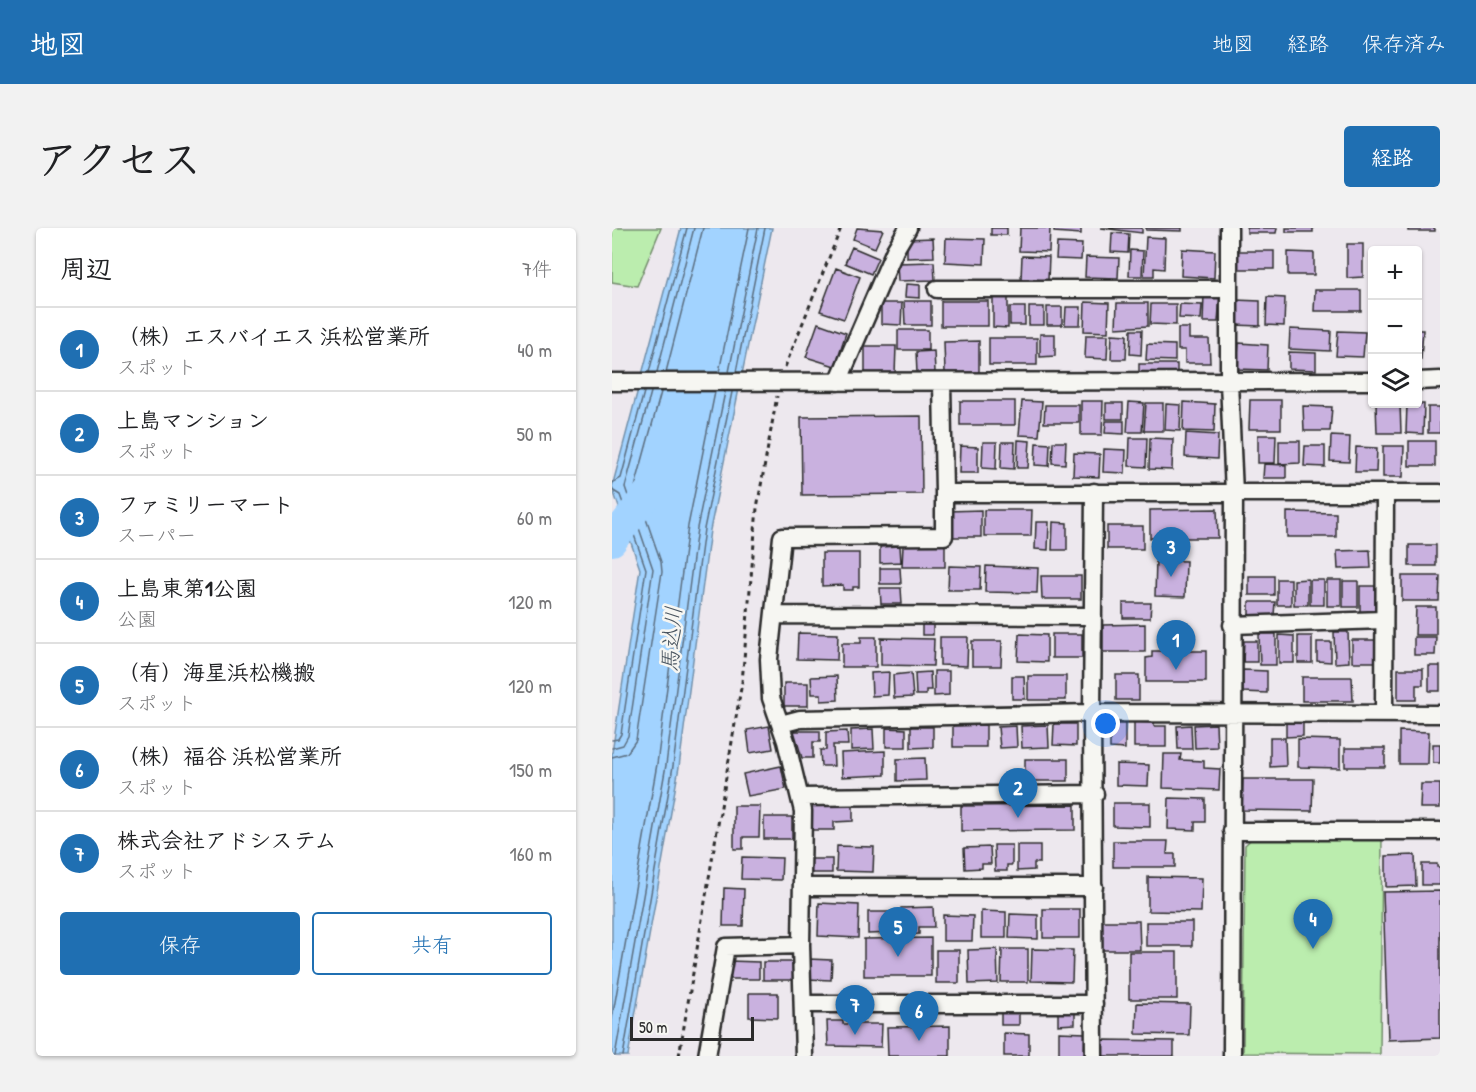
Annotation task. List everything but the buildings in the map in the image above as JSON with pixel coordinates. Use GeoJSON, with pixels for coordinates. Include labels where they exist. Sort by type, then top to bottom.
{"type":"FeatureCollection","features":[{"type":"Feature","properties":{"kind":"street"},"geometry":{"type":"LineString","coordinates":[[838,382],[895,250],[908,228]]}},
{"type":"Feature","properties":{"kind":"street"},"geometry":{"type":"LineString","coordinates":[[1229,228],[1229,382],[1234,493],[1232,1056]]}},
{"type":"Feature","properties":{"kind":"street"},"geometry":{"type":"LineString","coordinates":[[937,289],[1229,289]]}},
{"type":"Feature","properties":{"kind":"street"},"geometry":{"type":"LineString","coordinates":[[1422,381],[1440,380]]}},
{"type":"Feature","properties":{"kind":"street"},"geometry":{"type":"LineString","coordinates":[[612,382],[1368,381]]}},
{"type":"Feature","properties":{"kind":"street"},"geometry":{"type":"LineString","coordinates":[[804,1056],[801,797],[771,698],[769,659],[776,615],[782,537],[944,536],[942,382]]}},
{"type":"Feature","properties":{"kind":"street"},"geometry":{"type":"LineString","coordinates":[[1094,492],[1092,713],[1095,794],[1094,1056]]}},
{"type":"Feature","properties":{"kind":"street"},"geometry":{"type":"LineString","coordinates":[[944,493],[1440,493]]}},
{"type":"Feature","properties":{"kind":"street"},"geometry":{"type":"LineString","coordinates":[[1384,714],[1385,493]]}},
{"type":"Feature","properties":{"kind":"street"},"geometry":{"type":"LineString","coordinates":[[776,615],[1093,616]]}},
{"type":"Feature","properties":{"kind":"street"},"geometry":{"type":"LineString","coordinates":[[1232,625],[1383,620]]}},
{"type":"Feature","properties":{"kind":"street"},"geometry":{"type":"LineString","coordinates":[[780,724],[800,719],[1092,713],[1440,714]]}},
{"type":"Feature","properties":{"kind":"street"},"geometry":{"type":"LineString","coordinates":[[801,797],[1095,794]]}},
{"type":"Feature","properties":{"kind":"street"},"geometry":{"type":"LineString","coordinates":[[1232,831],[1440,831]]}},
{"type":"Feature","properties":{"kind":"street"},"geometry":{"type":"LineString","coordinates":[[803,887],[1094,887]]}},
{"type":"Feature","properties":{"kind":"street"},"geometry":{"type":"LineString","coordinates":[[707,1056],[726,947],[801,945]]}},
{"type":"Feature","properties":{"kind":"street"},"geometry":{"type":"LineString","coordinates":[[804,1004],[1094,1004]]}},
{"type":"Feature","properties":{"kind":"path"},"geometry":{"type":"LineString","coordinates":[[679,1056],[742,682],[757,508],[780,381],[841,228]]}},
{"type":"Feature","properties":{"kind":"green space"},"geometry":{"type":"Polygon","coordinates":[[[612,228],[661,228],[637,286],[612,282],[612,228]]]}},
{"type":"Feature","properties":{"kind":"green space"},"geometry":{"type":"Polygon","coordinates":[[[1257,834],[1382,835],[1380,1054],[1243,1053],[1245,845],[1257,834]]]}},
{"type":"Feature","properties":{"kind":"water","name":"馬込川"},"geometry":{"type":"Polygon","coordinates":[[[681,228],[772,228],[710,530],[679,767],[628,1056],[612,1056],[612,753],[640,569],[612,487],[681,228]]]}},
{"type":"Feature","properties":{"kind":"waterway"},"geometry":{"type":"LineString","coordinates":[[612,541],[648,493]]}},
{"type":"Feature","properties":{"kind":"place","name":"ファミリーマート"},"geometry":{"type":"Point","coordinates":[1171,577]}},
{"type":"Feature","properties":{"kind":"place","name":"（株）エスバイエス 浜松営業所"},"geometry":{"type":"Point","coordinates":[1176,670]}},
{"type":"Feature","properties":{"kind":"place","name":"上島マンション"},"geometry":{"type":"Point","coordinates":[1018,818]}},
{"type":"Feature","properties":{"kind":"place","name":"上島東第1公園"},"geometry":{"type":"Point","coordinates":[1313,949]}},
{"type":"Feature","properties":{"kind":"place","name":"（有）海星浜松機搬"},"geometry":{"type":"Point","coordinates":[898,957]}},
{"type":"Feature","properties":{"kind":"place","name":"株式会社アドシステム"},"geometry":{"type":"Point","coordinates":[855,1035]}},
{"type":"Feature","properties":{"kind":"place","name":"（株）福谷 浜松営業所"},"geometry":{"type":"Point","coordinates":[919,1041]}}]}
